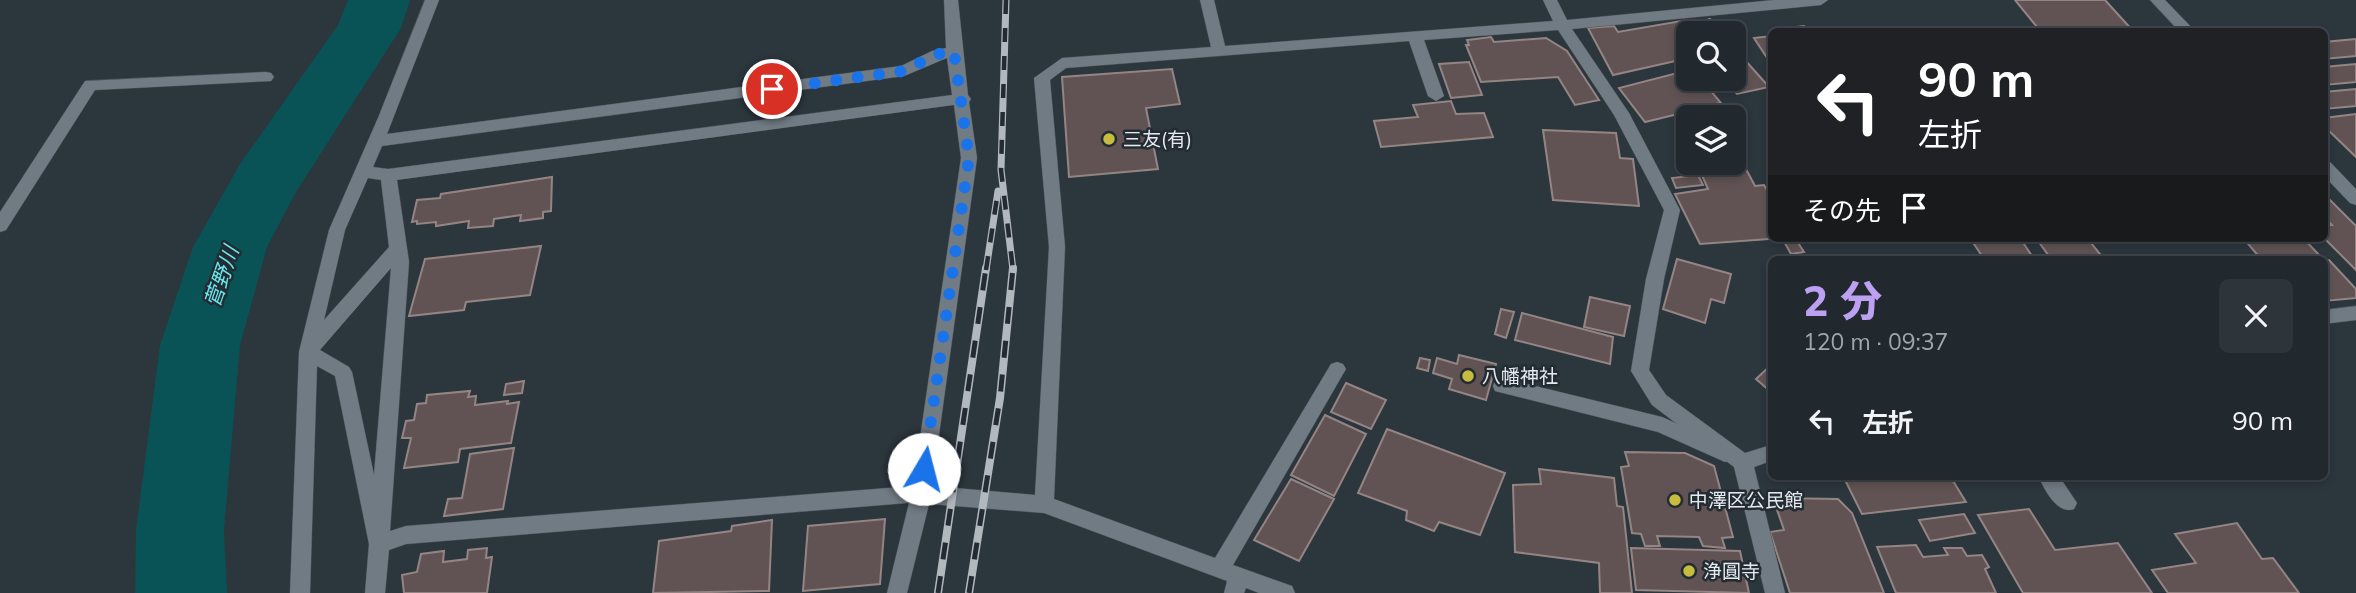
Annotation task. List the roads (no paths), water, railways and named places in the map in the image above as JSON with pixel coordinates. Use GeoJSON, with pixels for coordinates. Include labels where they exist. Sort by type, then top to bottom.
{"type":"FeatureCollection","features":[{"type":"Feature","properties":{"kind":"street"},"geometry":{"type":"LineString","coordinates":[[300,593],[308,352],[337,230],[432,0]]}},
{"type":"Feature","properties":{"kind":"street"},"geometry":{"type":"LineString","coordinates":[[897,593],[921,495],[969,158],[963,99],[954,52],[951,0]]}},
{"type":"Feature","properties":{"kind":"street"},"geometry":{"type":"LineString","coordinates":[[1207,0],[1219,51]]}},
{"type":"Feature","properties":{"kind":"street"},"geometry":{"type":"LineString","coordinates":[[1550,0],[1562,25],[1620,113],[1672,210],[1655,279],[1640,370],[1659,400],[1743,462],[1775,593]]}},
{"type":"Feature","properties":{"kind":"street"},"geometry":{"type":"LineString","coordinates":[[1044,504],[1056,247],[1042,78],[1062,63],[1562,25],[1821,0]]}},
{"type":"Feature","properties":{"kind":"street"},"geometry":{"type":"LineString","coordinates":[[2157,0],[2185,28]]}},
{"type":"Feature","properties":{"kind":"street"},"geometry":{"type":"LineString","coordinates":[[1415,37],[1436,96]]}},
{"type":"Feature","properties":{"kind":"street"},"geometry":{"type":"LineString","coordinates":[[376,141],[904,71],[937,54],[954,52]]}},
{"type":"Feature","properties":{"kind":"street"},"geometry":{"type":"LineString","coordinates":[[0,226],[90,85],[266,77]]}},
{"type":"Feature","properties":{"kind":"street"},"geometry":{"type":"LineString","coordinates":[[363,171],[388,175],[963,99]]}},
{"type":"Feature","properties":{"kind":"street"},"geometry":{"type":"LineString","coordinates":[[2328,170],[2356,199]]}},
{"type":"Feature","properties":{"kind":"street"},"geometry":{"type":"LineString","coordinates":[[375,593],[400,262],[388,175]]}},
{"type":"Feature","properties":{"kind":"street"},"geometry":{"type":"LineString","coordinates":[[308,352],[397,250]]}},
{"type":"Feature","properties":{"kind":"street"},"geometry":{"type":"LineString","coordinates":[[2328,316],[2356,313]]}},
{"type":"Feature","properties":{"kind":"street"},"geometry":{"type":"LineString","coordinates":[[308,352],[343,372],[379,544]]}},
{"type":"Feature","properties":{"kind":"street"},"geometry":{"type":"LineString","coordinates":[[1231,578],[1337,369]]}},
{"type":"Feature","properties":{"kind":"street"},"geometry":{"type":"LineString","coordinates":[[1502,386],[1662,425],[1743,462],[1768,454]]}},
{"type":"Feature","properties":{"kind":"street"},"geometry":{"type":"LineString","coordinates":[[2051,480],[2067,503]]}},
{"type":"Feature","properties":{"kind":"street"},"geometry":{"type":"LineString","coordinates":[[379,544],[406,535],[921,495],[1044,504],[1231,578],[1285,593]]}},
{"type":"Feature","properties":{"kind":"waterway","name":"菅野川"},"geometry":{"type":"LineString","coordinates":[[181,593],[180,530],[200,345],[230,247],[265,182],[369,28],[379,0]]}},
{"type":"Feature","properties":{"kind":"railway"},"geometry":{"type":"LineString","coordinates":[[1006,0],[1001,170],[1013,269]]}},
{"type":"Feature","properties":{"kind":"railway"},"geometry":{"type":"LineString","coordinates":[[986,270],[998,191]]}},
{"type":"Feature","properties":{"kind":"railway"},"geometry":{"type":"LineString","coordinates":[[938,593],[986,268]]}},
{"type":"Feature","properties":{"kind":"railway"},"geometry":{"type":"LineString","coordinates":[[969,593],[1000,398],[1013,269]]}},
{"type":"Feature","properties":{"kind":"place","name":"三友(有)"},"geometry":{"type":"Point","coordinates":[1109,139]}},
{"type":"Feature","properties":{"kind":"place","name":"八幡神社"},"geometry":{"type":"Point","coordinates":[1468,376]}},
{"type":"Feature","properties":{"kind":"place","name":"中澤区公民館"},"geometry":{"type":"Point","coordinates":[1675,500]}},
{"type":"Feature","properties":{"kind":"place","name":"浄圓寺"},"geometry":{"type":"Point","coordinates":[1689,571]}}]}
